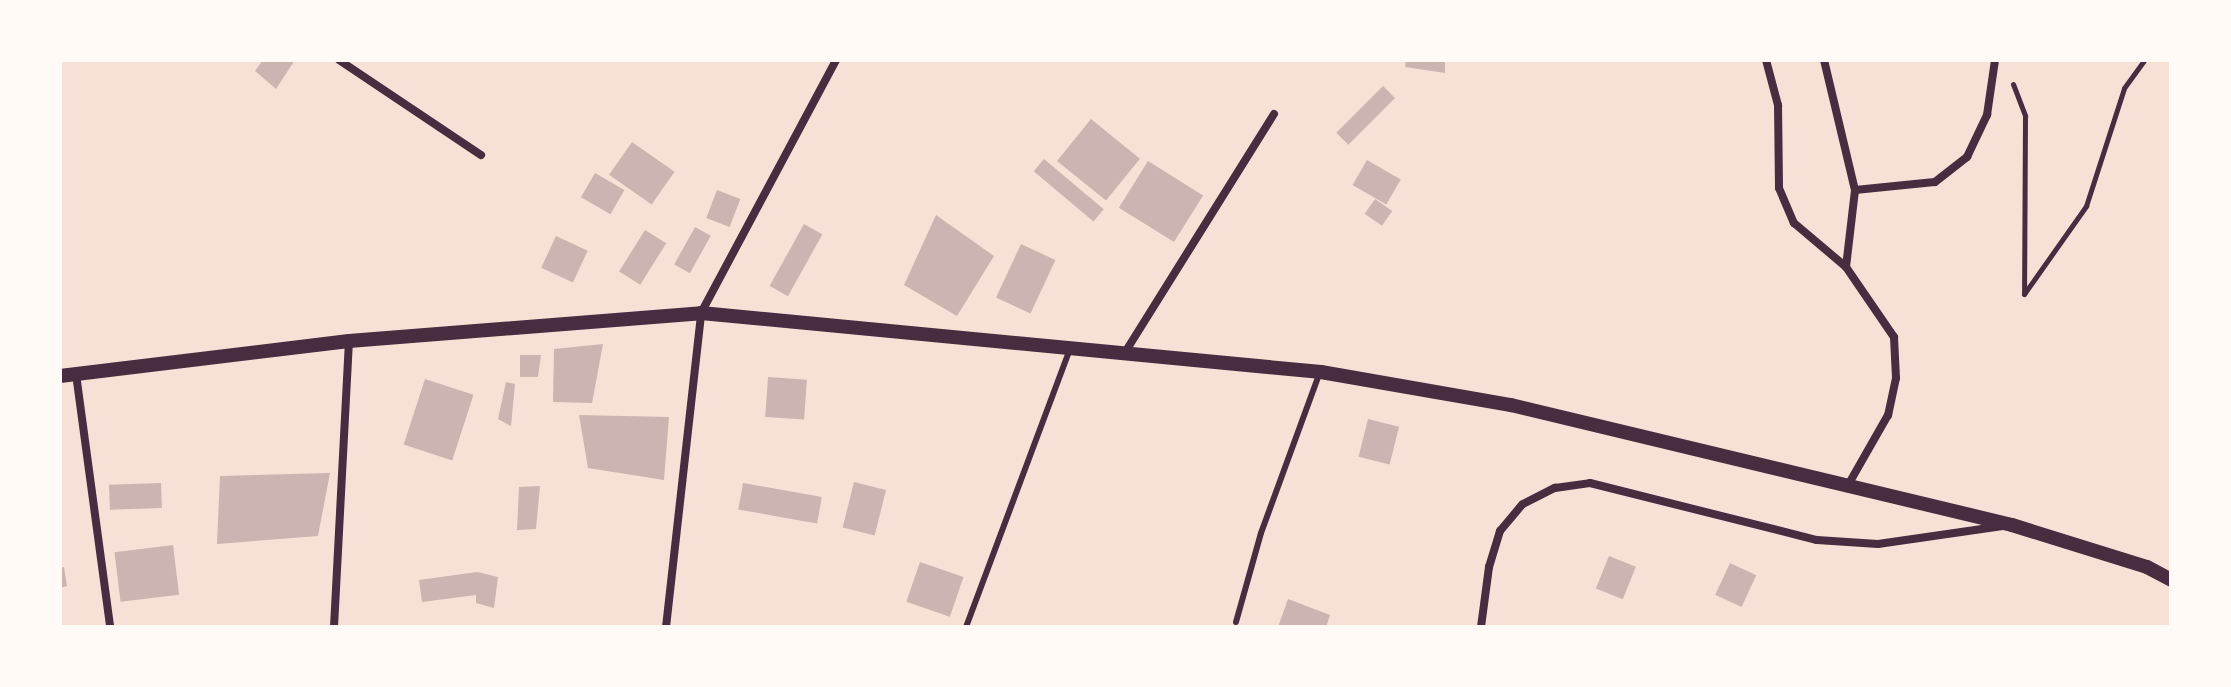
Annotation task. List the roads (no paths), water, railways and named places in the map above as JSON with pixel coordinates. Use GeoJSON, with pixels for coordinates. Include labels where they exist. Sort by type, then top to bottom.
{"type":"FeatureCollection","features":[{"type":"Feature","properties":{"kind":"street"},"geometry":{"type":"LineString","coordinates":[[339,60],[481,155]]}},
{"type":"Feature","properties":{"kind":"street"},"geometry":{"type":"LineString","coordinates":[[666,627],[701,313],[836,60]]}},
{"type":"Feature","properties":{"kind":"street"},"geometry":{"type":"LineString","coordinates":[[1766,60],[1778,105],[1779,188],[1794,223],[1846,267],[1894,337],[1896,378],[1888,415],[1848,485]]}},
{"type":"Feature","properties":{"kind":"street"},"geometry":{"type":"LineString","coordinates":[[1824,60],[1855,190],[1846,267]]}},
{"type":"Feature","properties":{"kind":"street"},"geometry":{"type":"LineString","coordinates":[[1855,190],[1935,182],[1967,157],[1987,115],[1995,60]]}},
{"type":"Feature","properties":{"kind":"street"},"geometry":{"type":"LineString","coordinates":[[1123,355],[1274,114]]}},
{"type":"Feature","properties":{"kind":"street"},"geometry":{"type":"LineString","coordinates":[[60,376],[349,341],[701,313],[1069,351],[1321,372],[1511,405],[2012,525],[2147,567],[2171,580]]}},
{"type":"Feature","properties":{"kind":"street"},"geometry":{"type":"LineString","coordinates":[[334,627],[349,341]]}},
{"type":"Feature","properties":{"kind":"street"},"geometry":{"type":"LineString","coordinates":[[76,374],[110,627]]}},
{"type":"Feature","properties":{"kind":"street"},"geometry":{"type":"LineString","coordinates":[[1481,627],[1489,567],[1500,531],[1523,504],[1555,488],[1590,483],[1817,540],[1878,544],[2012,525]]}},
{"type":"Feature","properties":{"kind":"lane"},"geometry":{"type":"LineString","coordinates":[[966,627],[1069,351]]}},
{"type":"Feature","properties":{"kind":"lane"},"geometry":{"type":"LineString","coordinates":[[1236,622],[1261,533],[1321,372]]}}]}
